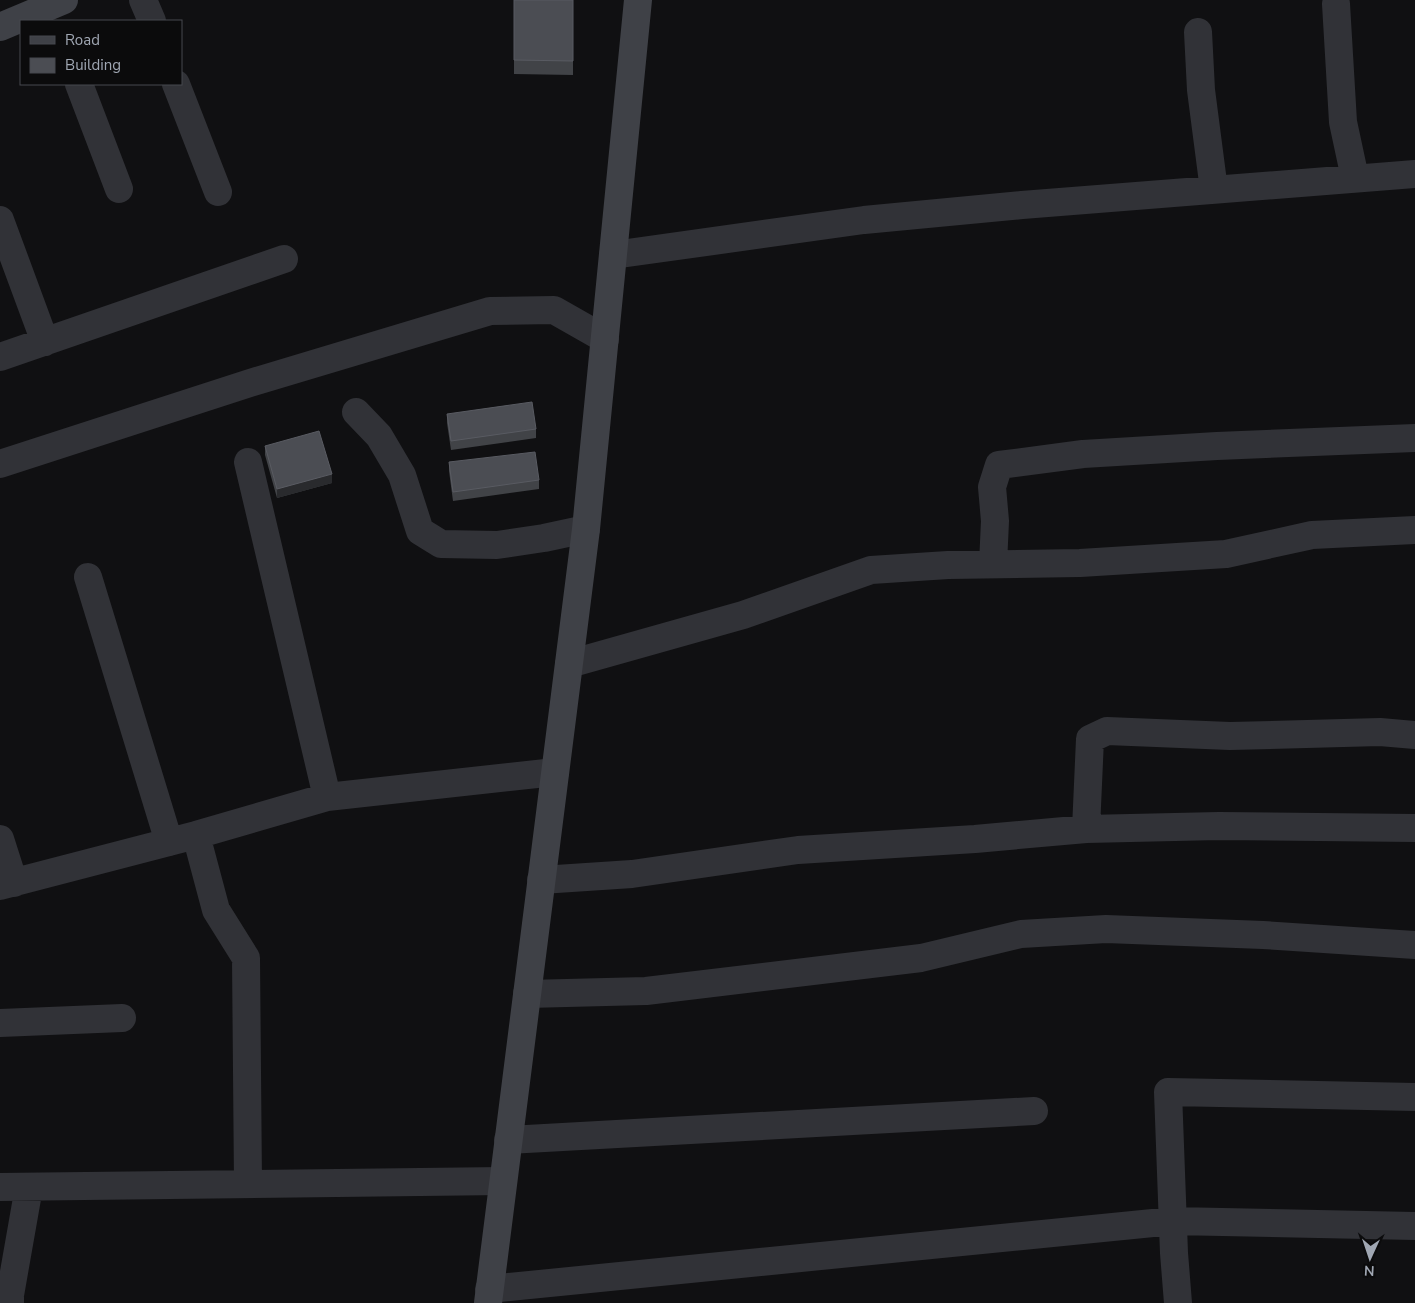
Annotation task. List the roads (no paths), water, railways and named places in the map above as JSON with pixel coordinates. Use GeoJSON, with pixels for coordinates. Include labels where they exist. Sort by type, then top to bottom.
{"type":"FeatureCollection","features":[{"type":"Feature","properties":{"kind":"street"},"geometry":{"type":"LineString","coordinates":[[143,0],[152,20]]}},
{"type":"Feature","properties":{"kind":"street"},"geometry":{"type":"LineString","coordinates":[[638,0],[586,529],[489,1296],[1173,1221],[1415,1226]]}},
{"type":"Feature","properties":{"kind":"street"},"geometry":{"type":"LineString","coordinates":[[1336,4],[1343,122],[1355,178]]}},
{"type":"Feature","properties":{"kind":"street"},"geometry":{"type":"LineString","coordinates":[[22,20],[56,9]]}},
{"type":"Feature","properties":{"kind":"street"},"geometry":{"type":"LineString","coordinates":[[0,27],[20,21]]}},
{"type":"Feature","properties":{"kind":"street"},"geometry":{"type":"LineString","coordinates":[[1198,32],[1201,90],[1214,190]]}},
{"type":"Feature","properties":{"kind":"street"},"geometry":{"type":"LineString","coordinates":[[79,85],[119,190]]}},
{"type":"Feature","properties":{"kind":"street"},"geometry":{"type":"LineString","coordinates":[[176,85],[218,192]]}},
{"type":"Feature","properties":{"kind":"street"},"geometry":{"type":"LineString","coordinates":[[613,255],[864,220],[1022,205],[1415,174]]}},
{"type":"Feature","properties":{"kind":"street"},"geometry":{"type":"LineString","coordinates":[[0,220],[45,342]]}},
{"type":"Feature","properties":{"kind":"street"},"geometry":{"type":"LineString","coordinates":[[0,357],[284,259]]}},
{"type":"Feature","properties":{"kind":"street"},"geometry":{"type":"LineString","coordinates":[[0,464],[250,382],[490,311],[554,310],[604,339]]}},
{"type":"Feature","properties":{"kind":"street"},"geometry":{"type":"LineString","coordinates":[[356,412],[379,436],[402,475],[420,531],[441,544],[497,545],[586,529]]}},
{"type":"Feature","properties":{"kind":"street"},"geometry":{"type":"LineString","coordinates":[[993,564],[995,521],[992,486],[999,465],[1092,454],[1217,446],[1415,438]]}},
{"type":"Feature","properties":{"kind":"street"},"geometry":{"type":"LineString","coordinates":[[248,462],[327,796]]}},
{"type":"Feature","properties":{"kind":"street"},"geometry":{"type":"LineString","coordinates":[[569,664],[743,615],[871,570],[948,565],[1080,563],[1226,554],[1312,535],[1415,530]]}},
{"type":"Feature","properties":{"kind":"street"},"geometry":{"type":"LineString","coordinates":[[88,577],[169,842]]}},
{"type":"Feature","properties":{"kind":"street"},"geometry":{"type":"LineString","coordinates":[[1086,829],[1090,739],[1107,731],[1230,736],[1380,732],[1415,735]]}},
{"type":"Feature","properties":{"kind":"street"},"geometry":{"type":"LineString","coordinates":[[0,839],[7,884],[196,835],[327,796],[555,772]]}},
{"type":"Feature","properties":{"kind":"street"},"geometry":{"type":"LineString","coordinates":[[541,880],[632,874],[798,850],[975,839],[1086,829],[1219,826],[1415,828]]}},
{"type":"Feature","properties":{"kind":"street"},"geometry":{"type":"LineString","coordinates":[[196,835],[216,910],[246,958],[248,1184]]}},
{"type":"Feature","properties":{"kind":"street"},"geometry":{"type":"LineString","coordinates":[[527,994],[646,991],[921,958],[1021,934],[1106,929],[1263,935],[1415,944]]}},
{"type":"Feature","properties":{"kind":"street"},"geometry":{"type":"LineString","coordinates":[[0,1023],[122,1018]]}},
{"type":"Feature","properties":{"kind":"street"},"geometry":{"type":"LineString","coordinates":[[1178,1303],[1168,1092],[1415,1097]]}},
{"type":"Feature","properties":{"kind":"street"},"geometry":{"type":"LineString","coordinates":[[508,1140],[1034,1111]]}},
{"type":"Feature","properties":{"kind":"street"},"geometry":{"type":"LineString","coordinates":[[0,1187],[503,1181]]}},
{"type":"Feature","properties":{"kind":"street"},"geometry":{"type":"LineString","coordinates":[[10,1303],[29,1187]]}}]}
